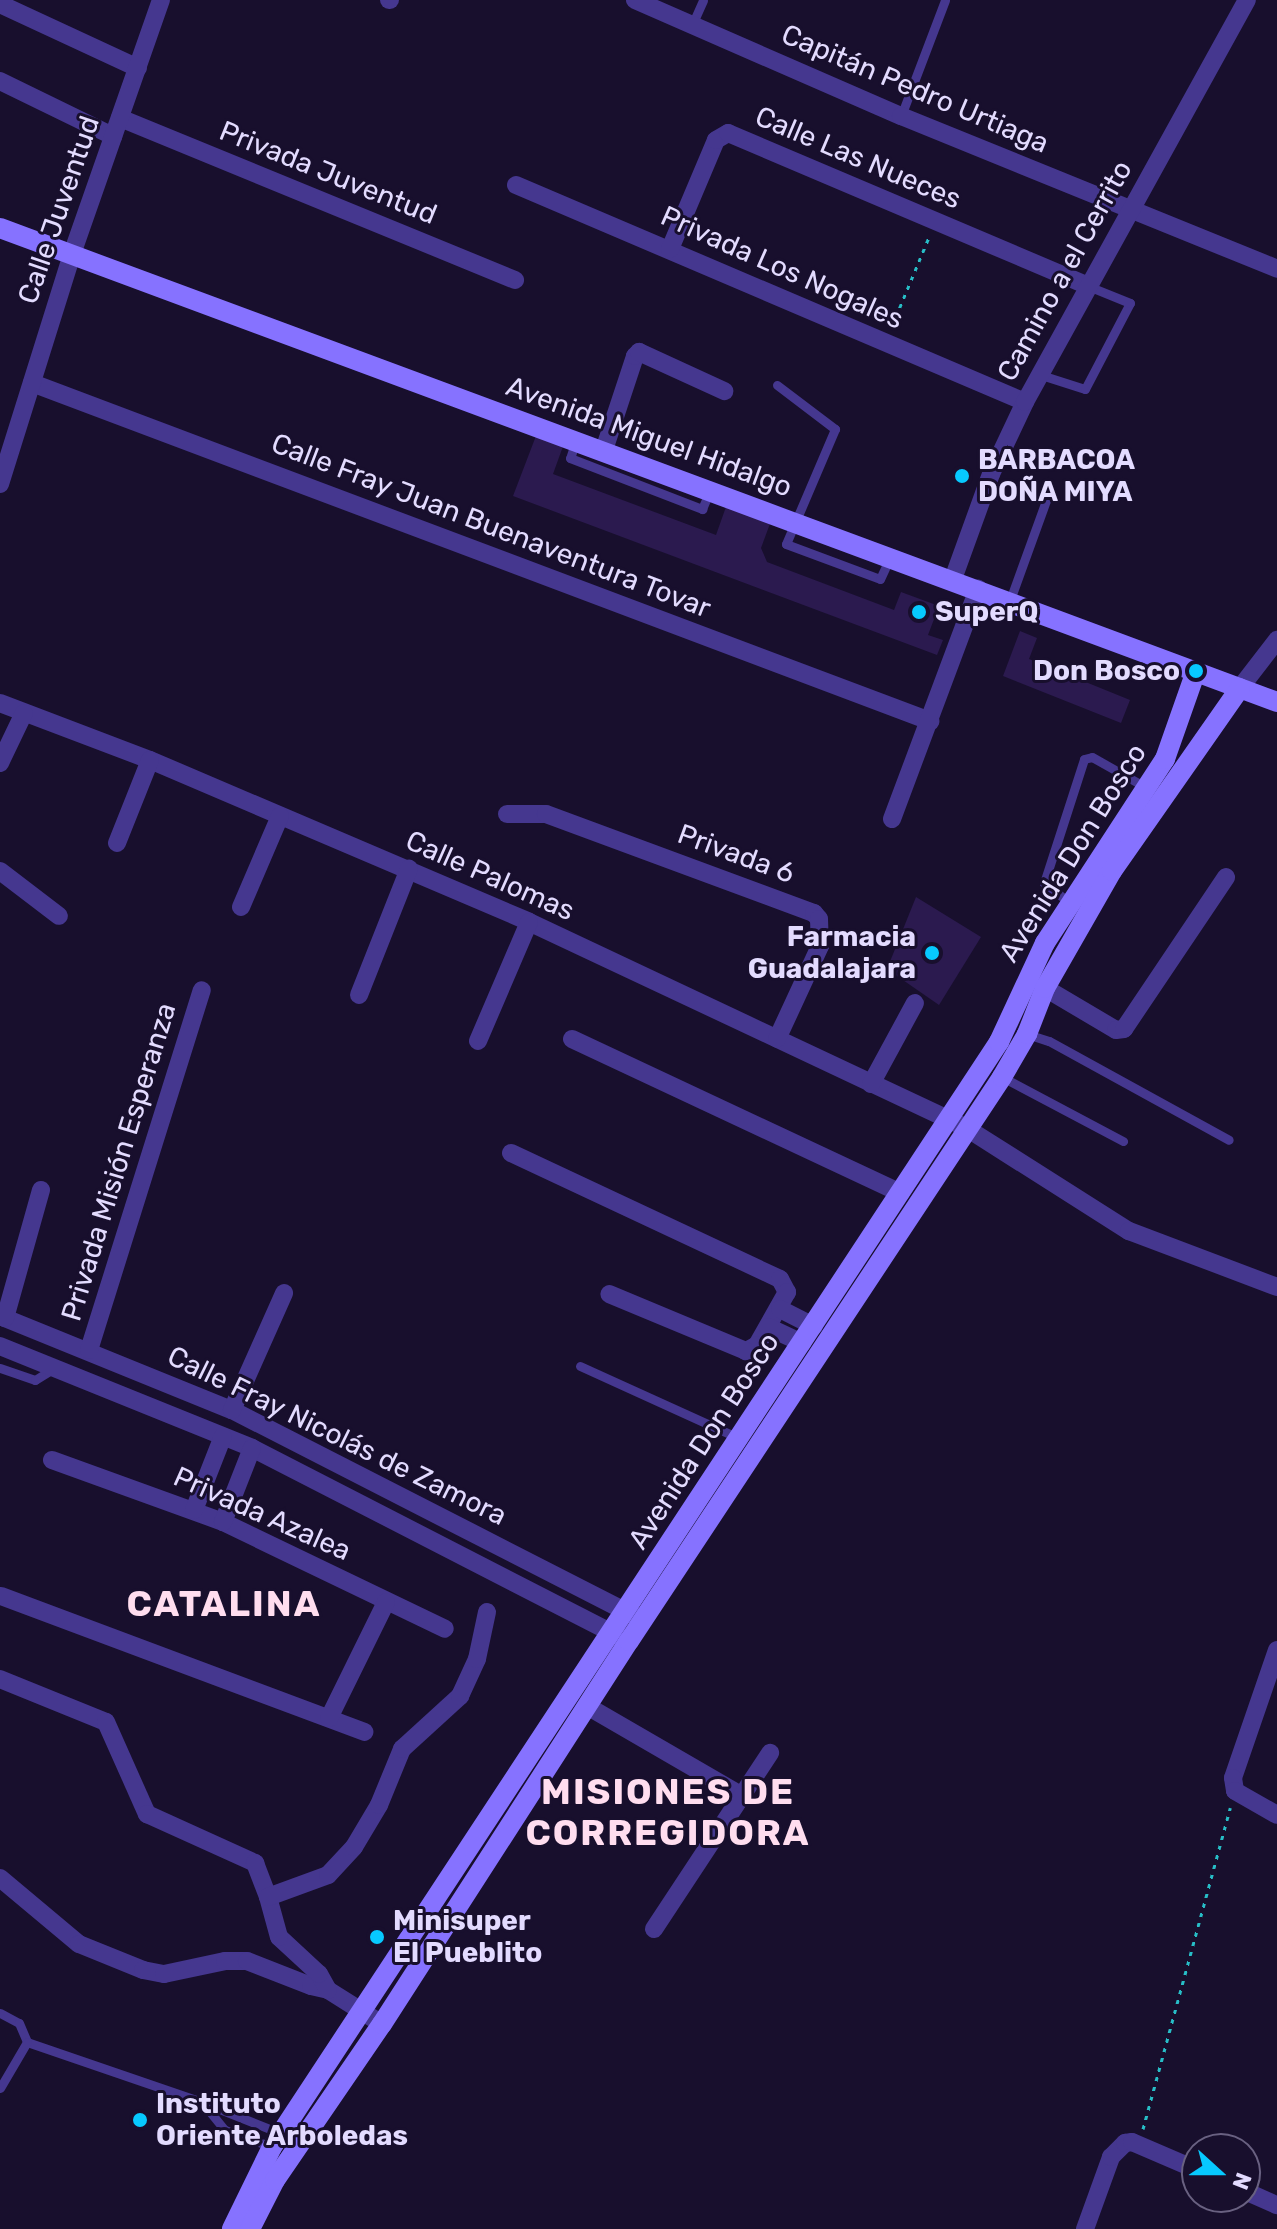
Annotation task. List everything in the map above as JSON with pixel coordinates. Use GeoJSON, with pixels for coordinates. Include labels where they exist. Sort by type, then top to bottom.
{"type":"FeatureCollection","features":[{"type":"Feature","properties":{"kind":"street","name":"Calle Juventud"},"geometry":{"type":"LineString","coordinates":[[0,484],[72,254],[161,0]]}},
{"type":"Feature","properties":{"kind":"street","name":"Capitán Pedro Urtiaga"},"geometry":{"type":"LineString","coordinates":[[635,0],[901,116],[1277,269]]}},
{"type":"Feature","properties":{"kind":"street","name":"Camino a el Cerrito"},"geometry":{"type":"LineString","coordinates":[[953,579],[991,474],[1025,402],[1247,0]]}},
{"type":"Feature","properties":{"kind":"street"},"geometry":{"type":"LineString","coordinates":[[0,4],[138,68]]}},
{"type":"Feature","properties":{"kind":"street"},"geometry":{"type":"LineString","coordinates":[[0,81],[113,136]]}},
{"type":"Feature","properties":{"kind":"street","name":"Privada Juventud"},"geometry":{"type":"LineString","coordinates":[[120,118],[515,280]]}},
{"type":"Feature","properties":{"kind":"street","name":"Calle Las Nueces"},"geometry":{"type":"LineString","coordinates":[[670,249],[716,140],[728,133],[1088,286]]}},
{"type":"Feature","properties":{"kind":"street","name":"Privada Los Nogales"},"geometry":{"type":"LineString","coordinates":[[516,185],[1025,402]]}},
{"type":"Feature","properties":{"kind":"street","name":"Avenida Miguel Hidalgo"},"geometry":{"type":"LineString","coordinates":[[0,228],[1010,600],[1277,702]]}},
{"type":"Feature","properties":{"kind":"street"},"geometry":{"type":"LineString","coordinates":[[604,450],[635,356],[639,352],[724,391]]}},
{"type":"Feature","properties":{"kind":"street","name":"Calle Fray Juan Buenaventura Tovar"},"geometry":{"type":"LineString","coordinates":[[32,383],[930,721]]}},
{"type":"Feature","properties":{"kind":"street"},"geometry":{"type":"LineString","coordinates":[[892,819],[978,589]]}},
{"type":"Feature","properties":{"kind":"street"},"geometry":{"type":"LineString","coordinates":[[1240,688],[1277,640]]}},
{"type":"Feature","properties":{"kind":"street","name":"Avenida Don Bosco"},"geometry":{"type":"LineString","coordinates":[[634,1616],[958,1124],[1045,943],[1147,788],[1180,724],[1196,671]]}},
{"type":"Feature","properties":{"kind":"street","name":"Avenida Don Bosco"},"geometry":{"type":"LineString","coordinates":[[250,2229],[275,2180],[382,2024],[587,1706],[621,1637],[739,1438],[901,1193],[1002,1077],[1027,1034],[1045,988],[1112,871],[1240,688]]}},
{"type":"Feature","properties":{"kind":"street","name":"Calle Palomas"},"geometry":{"type":"LineString","coordinates":[[0,703],[150,760],[529,922],[958,1124],[1129,1231],[1277,1287]]}},
{"type":"Feature","properties":{"kind":"street"},"geometry":{"type":"LineString","coordinates":[[0,763],[24,713]]}},
{"type":"Feature","properties":{"kind":"street"},"geometry":{"type":"LineString","coordinates":[[117,843],[150,760]]}},
{"type":"Feature","properties":{"kind":"street","name":"Privada 6"},"geometry":{"type":"LineString","coordinates":[[507,814],[546,814],[814,913],[819,919],[820,946],[777,1039]]}},
{"type":"Feature","properties":{"kind":"street"},"geometry":{"type":"LineString","coordinates":[[241,907],[280,816]]}},
{"type":"Feature","properties":{"kind":"street"},"geometry":{"type":"LineString","coordinates":[[359,995],[409,869]]}},
{"type":"Feature","properties":{"kind":"street"},"geometry":{"type":"LineString","coordinates":[[0,871],[59,916]]}},
{"type":"Feature","properties":{"kind":"street"},"geometry":{"type":"LineString","coordinates":[[1045,988],[1116,1030],[1124,1029],[1226,877]]}},
{"type":"Feature","properties":{"kind":"street"},"geometry":{"type":"LineString","coordinates":[[478,1041],[529,922]]}},
{"type":"Feature","properties":{"kind":"street","name":"Privada Misión Esperanza"},"geometry":{"type":"LineString","coordinates":[[89,1350],[202,990]]}},
{"type":"Feature","properties":{"kind":"street"},"geometry":{"type":"LineString","coordinates":[[871,1084],[915,1003]]}},
{"type":"Feature","properties":{"kind":"street"},"geometry":{"type":"LineString","coordinates":[[572,1039],[901,1193]]}},
{"type":"Feature","properties":{"kind":"street"},"geometry":{"type":"LineString","coordinates":[[511,1153],[780,1279],[787,1292],[780,1309],[753,1349],[740,1350],[609,1294]]}},
{"type":"Feature","properties":{"kind":"street"},"geometry":{"type":"LineString","coordinates":[[3,1317],[7,1288],[41,1190]]}},
{"type":"Feature","properties":{"kind":"street"},"geometry":{"type":"LineString","coordinates":[[232,1410],[284,1293]]}},
{"type":"Feature","properties":{"kind":"street"},"geometry":{"type":"LineString","coordinates":[[780,1309],[814,1326]]}},
{"type":"Feature","properties":{"kind":"street","name":"Calle Fray Nicolás de Zamora"},"geometry":{"type":"LineString","coordinates":[[3,1317],[232,1410],[634,1616]]}},
{"type":"Feature","properties":{"kind":"street"},"geometry":{"type":"LineString","coordinates":[[768,1327],[802,1343]]}},
{"type":"Feature","properties":{"kind":"street","name":"Calle Fray Nicolás de Zamora"},"geometry":{"type":"LineString","coordinates":[[0,1346],[252,1448],[621,1637]]}},
{"type":"Feature","properties":{"kind":"street"},"geometry":{"type":"LineString","coordinates":[[188,1422],[197,1395]]}},
{"type":"Feature","properties":{"kind":"street"},"geometry":{"type":"LineString","coordinates":[[194,1510],[223,1436]]}},
{"type":"Feature","properties":{"kind":"street"},"geometry":{"type":"LineString","coordinates":[[223,1522],[252,1448]]}},
{"type":"Feature","properties":{"kind":"street","name":"Privada Azalea"},"geometry":{"type":"LineString","coordinates":[[52,1460],[223,1522],[445,1629]]}},
{"type":"Feature","properties":{"kind":"street"},"geometry":{"type":"LineString","coordinates":[[1,1596],[364,1732]]}},
{"type":"Feature","properties":{"kind":"street"},"geometry":{"type":"LineString","coordinates":[[329,1718],[386,1602]]}},
{"type":"Feature","properties":{"kind":"street"},"geometry":{"type":"LineString","coordinates":[[268,1897],[312,1883],[343,1863],[379,1805],[402,1749],[460,1696],[477,1659],[487,1612]]}},
{"type":"Feature","properties":{"kind":"street","name":"Avenida Don Bosco"},"geometry":{"type":"LineString","coordinates":[[232,2229],[276,2140],[544,1731],[621,1637]]}},
{"type":"Feature","properties":{"kind":"street"},"geometry":{"type":"LineString","coordinates":[[1277,1650],[1235,1766],[1235,1791],[1277,1815]]}},
{"type":"Feature","properties":{"kind":"street"},"geometry":{"type":"LineString","coordinates":[[0,1679],[106,1722],[147,1814],[255,1863],[279,1937],[319,1974],[328,1990]]}},
{"type":"Feature","properties":{"kind":"street"},"geometry":{"type":"LineString","coordinates":[[587,1706],[742,1796]]}},
{"type":"Feature","properties":{"kind":"street"},"geometry":{"type":"LineString","coordinates":[[654,1929],[770,1753]]}},
{"type":"Feature","properties":{"kind":"street"},"geometry":{"type":"LineString","coordinates":[[0,1878],[79,1944],[143,1970],[164,1974],[225,1961],[247,1961],[328,1990],[382,2024]]}},
{"type":"Feature","properties":{"kind":"street"},"geometry":{"type":"LineString","coordinates":[[1085,2229],[1111,2157],[1125,2143],[1139,2144],[1181,2163]]}},
{"type":"Feature","properties":{"kind":"lane"},"geometry":{"type":"LineString","coordinates":[[692,25],[703,0]]}},
{"type":"Feature","properties":{"kind":"lane"},"geometry":{"type":"LineString","coordinates":[[901,116],[945,0]]}},
{"type":"Feature","properties":{"kind":"lane"},"geometry":{"type":"LineString","coordinates":[[1041,375],[1085,389],[1130,303],[1088,286]]}},
{"type":"Feature","properties":{"kind":"lane"},"geometry":{"type":"LineString","coordinates":[[777,385],[835,429],[796,521]]}},
{"type":"Feature","properties":{"kind":"lane"},"geometry":{"type":"LineString","coordinates":[[576,440],[570,458],[702,509],[710,489]]}},
{"type":"Feature","properties":{"kind":"lane"},"geometry":{"type":"LineString","coordinates":[[1010,600],[1047,498]]}},
{"type":"Feature","properties":{"kind":"lane"},"geometry":{"type":"LineString","coordinates":[[1070,903],[1044,883],[1084,759],[1092,757],[1147,788]]}},
{"type":"Feature","properties":{"kind":"lane"},"geometry":{"type":"LineString","coordinates":[[1027,1034],[1049,1041],[1229,1140]]}},
{"type":"Feature","properties":{"kind":"lane"},"geometry":{"type":"LineString","coordinates":[[1002,1077],[1123,1141]]}},
{"type":"Feature","properties":{"kind":"lane"},"geometry":{"type":"LineString","coordinates":[[580,1366],[739,1438]]}},
{"type":"Feature","properties":{"kind":"lane"},"geometry":{"type":"LineString","coordinates":[[0,1368],[35,1380],[54,1368]]}},
{"type":"Feature","properties":{"kind":"lane"},"geometry":{"type":"LineString","coordinates":[[0,2013],[19,2023],[27,2042],[202,2102],[276,2140]]}},
{"type":"Feature","properties":{"kind":"lane"},"geometry":{"type":"LineString","coordinates":[[0,2088],[27,2042]]}},
{"type":"Feature","properties":{"kind":"lane"},"geometry":{"type":"LineString","coordinates":[[202,2102],[225,2130],[276,2140]]}},
{"type":"Feature","properties":{"kind":"path"},"geometry":{"type":"LineString","coordinates":[[884,344],[935,222]]}},
{"type":"Feature","properties":{"kind":"path"},"geometry":{"type":"LineString","coordinates":[[1139,2144],[1235,1791]]}},
{"type":"Feature","properties":{"kind":"building"},"geometry":{"type":"Polygon","coordinates":[[[539,428],[566,438],[553,474],[716,535],[727,504],[771,521],[761,548],[767,562],[894,610],[901,592],[939,606],[928,635],[943,640],[937,655],[513,496],[539,428]]]}},
{"type":"Feature","properties":{"kind":"building"},"geometry":{"type":"Polygon","coordinates":[[[1020,631],[1037,638],[1029,659],[1130,700],[1121,723],[1003,676],[1020,631]]]}},
{"type":"Feature","properties":{"kind":"building","name":"Farmacia Guadalajara"},"geometry":{"type":"Polygon","coordinates":[[[916,897],[981,937],[939,1005],[887,969],[916,897]]]}},
{"type":"Feature","properties":{"kind":"place","name":"BARBACOA DOÑA MIYA"},"geometry":{"type":"Point","coordinates":[962,476]}},
{"type":"Feature","properties":{"kind":"place","name":"SuperQ"},"geometry":{"type":"Point","coordinates":[919,612]}},
{"type":"Feature","properties":{"kind":"place","name":"Don Bosco"},"geometry":{"type":"Point","coordinates":[1196,671]}},
{"type":"Feature","properties":{"kind":"place","name":"Farmacia Guadalajara"},"geometry":{"type":"Point","coordinates":[932,953]}},
{"type":"Feature","properties":{"kind":"place","name":"Minisuper El Pueblito"},"geometry":{"type":"Point","coordinates":[377,1937]}},
{"type":"Feature","properties":{"kind":"place","name":"Instituto Oriente Arboledas"},"geometry":{"type":"Point","coordinates":[140,2120]}},
{"type":"Feature","properties":{"kind":"district","name":"CATALINA"},"geometry":{"type":"Point","coordinates":[224,1604]}},
{"type":"Feature","properties":{"kind":"district","name":"MISIONES DE CORREGIDORA"},"geometry":{"type":"Point","coordinates":[668,1812]}}]}
